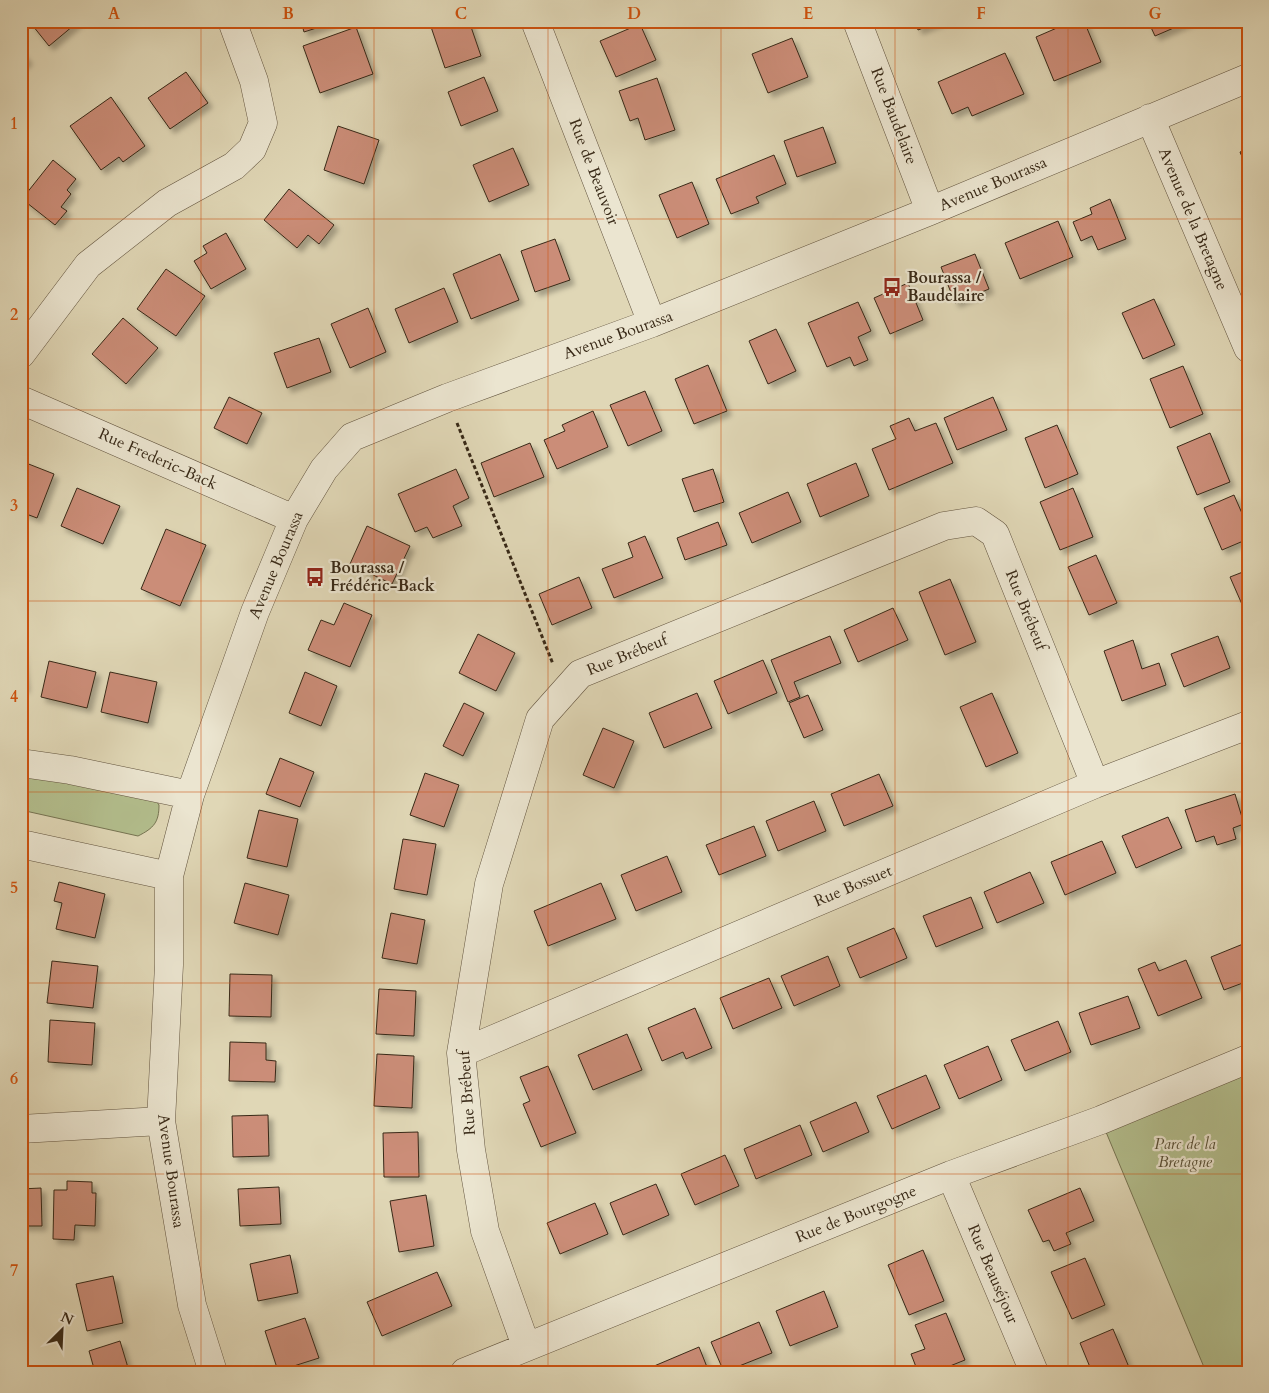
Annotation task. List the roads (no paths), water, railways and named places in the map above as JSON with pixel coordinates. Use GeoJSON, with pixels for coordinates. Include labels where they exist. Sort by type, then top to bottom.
{"type":"FeatureCollection","features":[{"type":"Feature","properties":{"kind":"street"},"geometry":{"type":"LineString","coordinates":[[21,354],[88,265],[167,202],[234,166],[252,149],[263,123],[254,81],[232,21]]}},
{"type":"Feature","properties":{"kind":"street","name":"Rue de Beauvoir"},"geometry":{"type":"LineString","coordinates":[[535,21],[652,323]]}},
{"type":"Feature","properties":{"kind":"street","name":"Rue Baudelaire"},"geometry":{"type":"LineString","coordinates":[[857,21],[930,211]]}},
{"type":"Feature","properties":{"kind":"street","name":"Avenue Bourassa"},"geometry":{"type":"LineString","coordinates":[[213,1372],[192,1305],[161,1121],[169,966],[169,876],[190,795],[255,612],[294,519],[324,469],[352,436],[447,398],[652,323],[930,211],[1248,78]]}},
{"type":"Feature","properties":{"kind":"street","name":"Avenue de la Bretagne"},"geometry":{"type":"LineString","coordinates":[[1150,118],[1248,348]]}},
{"type":"Feature","properties":{"kind":"street","name":"Rue Frederic-Back"},"geometry":{"type":"LineString","coordinates":[[21,400],[294,519]]}},
{"type":"Feature","properties":{"kind":"street","name":"Rue Brébeuf"},"geometry":{"type":"LineString","coordinates":[[526,1346],[485,1231],[471,1150],[461,1053],[489,884],[540,719],[580,674],[944,526],[976,521],[995,534],[1095,784]]}},
{"type":"Feature","properties":{"kind":"street","name":"Rue Bossuet"},"geometry":{"type":"LineString","coordinates":[[461,1053],[1095,784],[1248,725]]}},
{"type":"Feature","properties":{"kind":"street"},"geometry":{"type":"LineString","coordinates":[[21,763],[70,770],[190,795]]}},
{"type":"Feature","properties":{"kind":"street"},"geometry":{"type":"LineString","coordinates":[[21,844],[169,876]]}},
{"type":"Feature","properties":{"kind":"street","name":"Rue de Bourgogne"},"geometry":{"type":"LineString","coordinates":[[465,1372],[951,1175],[1101,1120],[1248,1059]]}},
{"type":"Feature","properties":{"kind":"street"},"geometry":{"type":"LineString","coordinates":[[21,1129],[161,1121]]}},
{"type":"Feature","properties":{"kind":"street","name":"Rue Beauséjour"},"geometry":{"type":"LineString","coordinates":[[951,1175],[1034,1372]]}},
{"type":"Feature","properties":{"kind":"place","name":"Bourassa / Baudelaire"},"geometry":{"type":"Point","coordinates":[892,287]}},
{"type":"Feature","properties":{"kind":"place","name":"Bourassa / Frédéric-Back"},"geometry":{"type":"Point","coordinates":[315,577]}},
{"type":"Feature","properties":{"kind":"park label","name":"Parc de la Bretagne"},"geometry":{"type":"Point","coordinates":[1185,1153]}}]}
